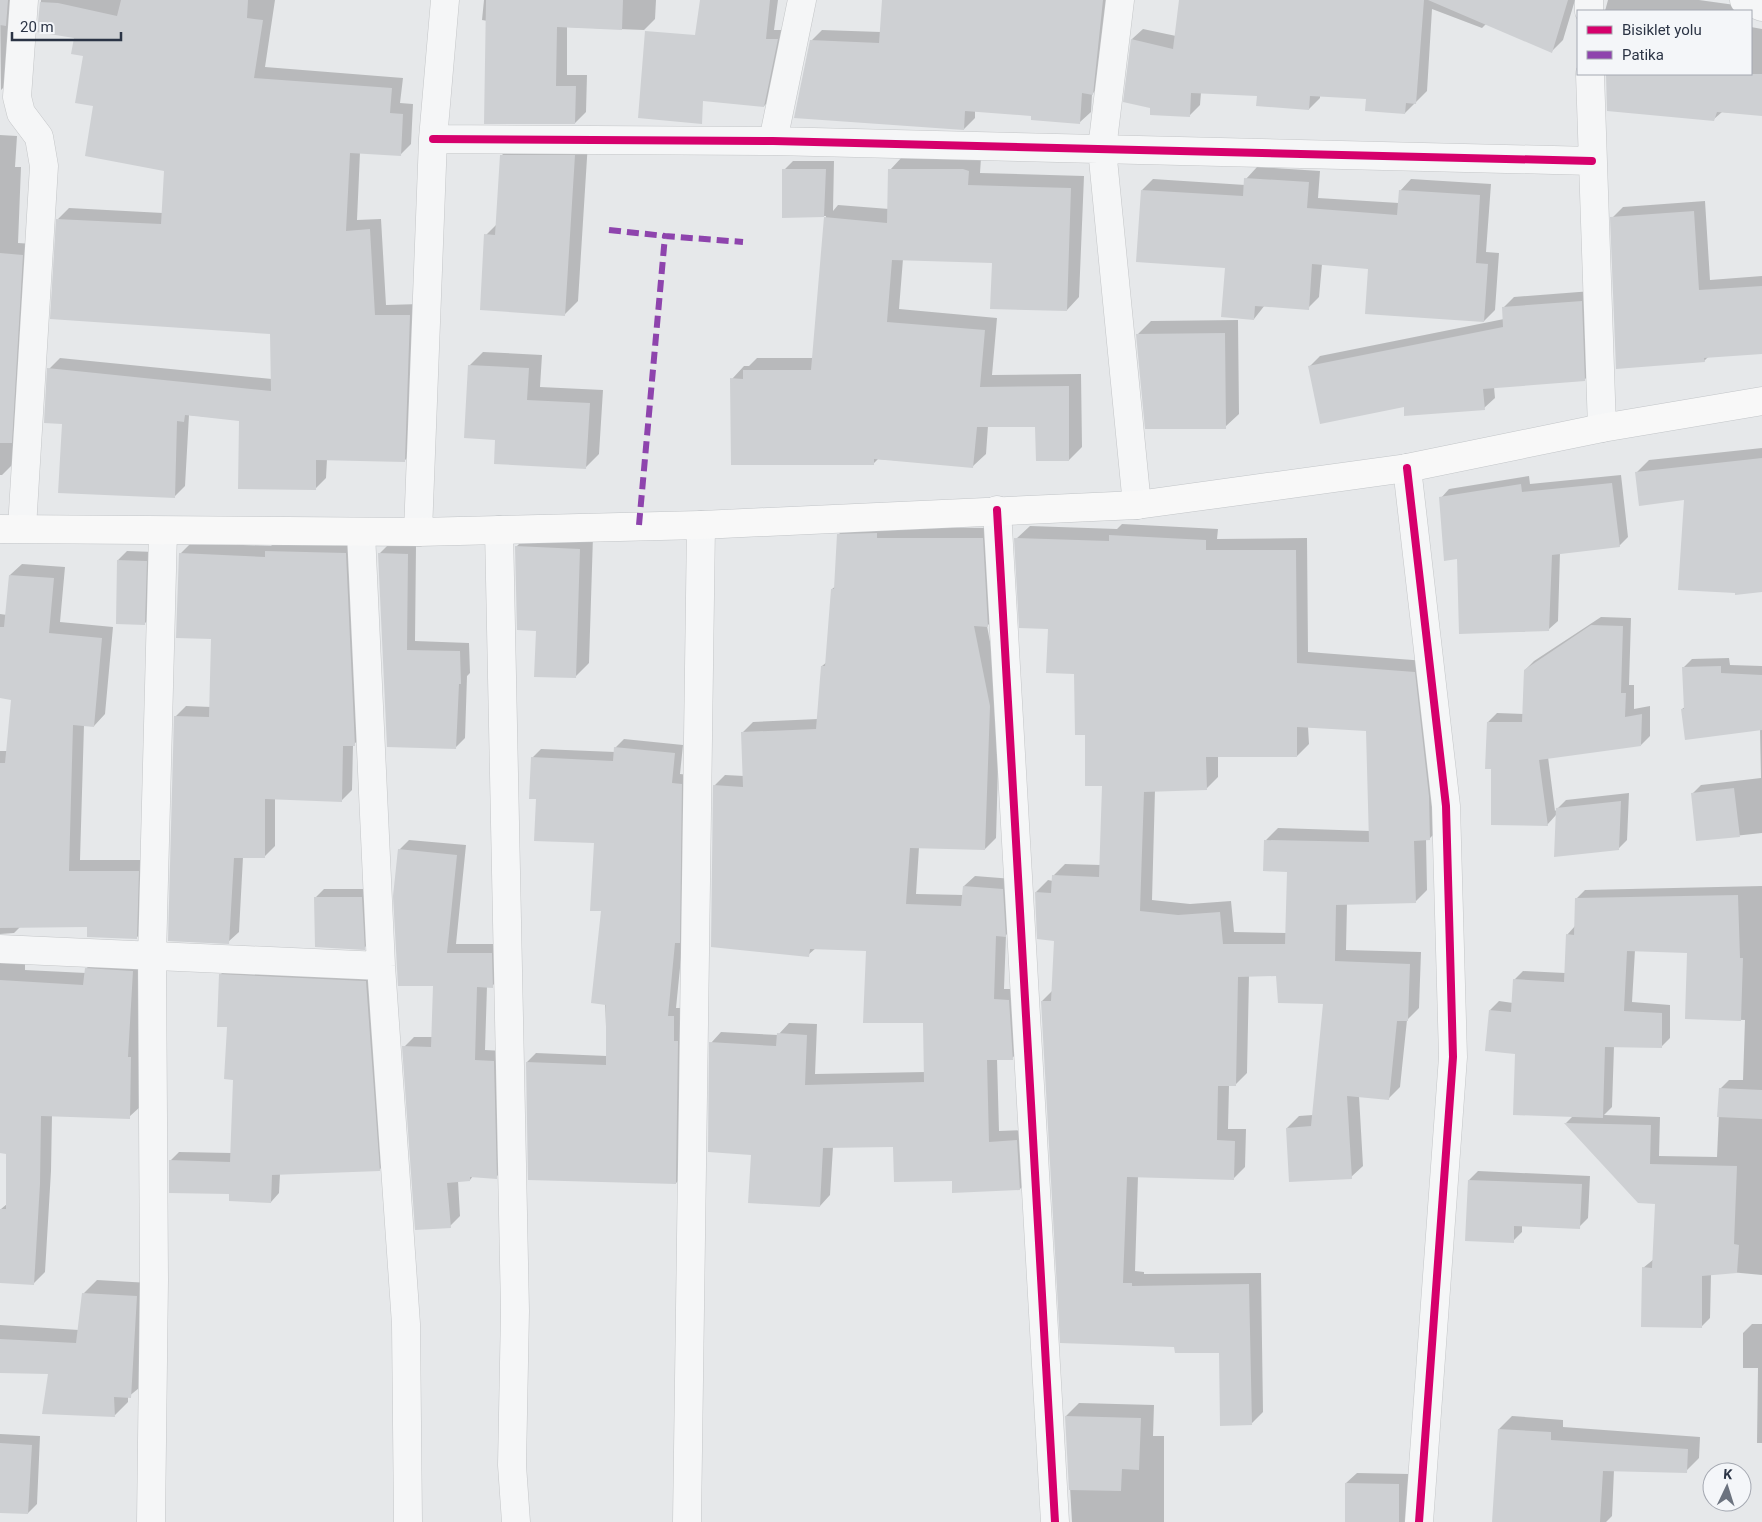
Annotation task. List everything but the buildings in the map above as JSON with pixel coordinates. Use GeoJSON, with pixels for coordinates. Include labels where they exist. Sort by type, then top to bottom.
{"type":"FeatureCollection","features":[{"type":"Feature","properties":{"kind":"main road"},"geometry":{"type":"LineString","coordinates":[[11,528],[163,532],[418,532],[701,525],[1137,505],[1406,468],[1602,428],[1762,401]]}},
{"type":"Feature","properties":{"kind":"street"},"geometry":{"type":"LineString","coordinates":[[11,528],[44,166],[39,137],[21,113],[17,97],[24,0]]}},
{"type":"Feature","properties":{"kind":"street"},"geometry":{"type":"LineString","coordinates":[[418,532],[433,140],[446,0]]}},
{"type":"Feature","properties":{"kind":"street"},"geometry":{"type":"LineString","coordinates":[[773,141],[802,0]]}},
{"type":"Feature","properties":{"kind":"street"},"geometry":{"type":"LineString","coordinates":[[1120,0],[1102,149],[1137,505]]}},
{"type":"Feature","properties":{"kind":"street"},"geometry":{"type":"LineString","coordinates":[[1744,0],[1762,6]]}},
{"type":"Feature","properties":{"kind":"street"},"geometry":{"type":"LineString","coordinates":[[1590,75],[1602,428]]}},
{"type":"Feature","properties":{"kind":"street"},"geometry":{"type":"LineString","coordinates":[[433,140],[773,141],[1592,161]]}},
{"type":"Feature","properties":{"kind":"street"},"geometry":{"type":"LineString","coordinates":[[1406,468],[1446,806],[1453,1057],[1419,1522]]}},
{"type":"Feature","properties":{"kind":"street"},"geometry":{"type":"LineString","coordinates":[[997,510],[1055,1522]]}},
{"type":"Feature","properties":{"kind":"street"},"geometry":{"type":"LineString","coordinates":[[687,1522],[701,525]]}},
{"type":"Feature","properties":{"kind":"street"},"geometry":{"type":"LineString","coordinates":[[498,530],[515,1301],[512,1465],[516,1522]]}},
{"type":"Feature","properties":{"kind":"street"},"geometry":{"type":"LineString","coordinates":[[151,1522],[154,1280],[152,957],[163,532]]}},
{"type":"Feature","properties":{"kind":"street"},"geometry":{"type":"LineString","coordinates":[[361,533],[381,966],[406,1324],[408,1522]]}},
{"type":"Feature","properties":{"kind":"street"},"geometry":{"type":"LineString","coordinates":[[0,949],[381,966]]}},
{"type":"Feature","properties":{"kind":"marked path"},"geometry":{"type":"LineString","coordinates":[[609,230],[665,236]]}},
{"type":"Feature","properties":{"kind":"marked path"},"geometry":{"type":"LineString","coordinates":[[639,525],[665,236],[743,242]]}},
{"type":"Feature","properties":{"kind":"cycle path"},"geometry":{"type":"LineString","coordinates":[[433,139],[773,141],[1592,161]]}},
{"type":"Feature","properties":{"kind":"cycle path"},"geometry":{"type":"LineString","coordinates":[[1407,468],[1446,806],[1453,1057],[1419,1522]]}},
{"type":"Feature","properties":{"kind":"cycle path"},"geometry":{"type":"LineString","coordinates":[[997,510],[1055,1522]]}}]}
